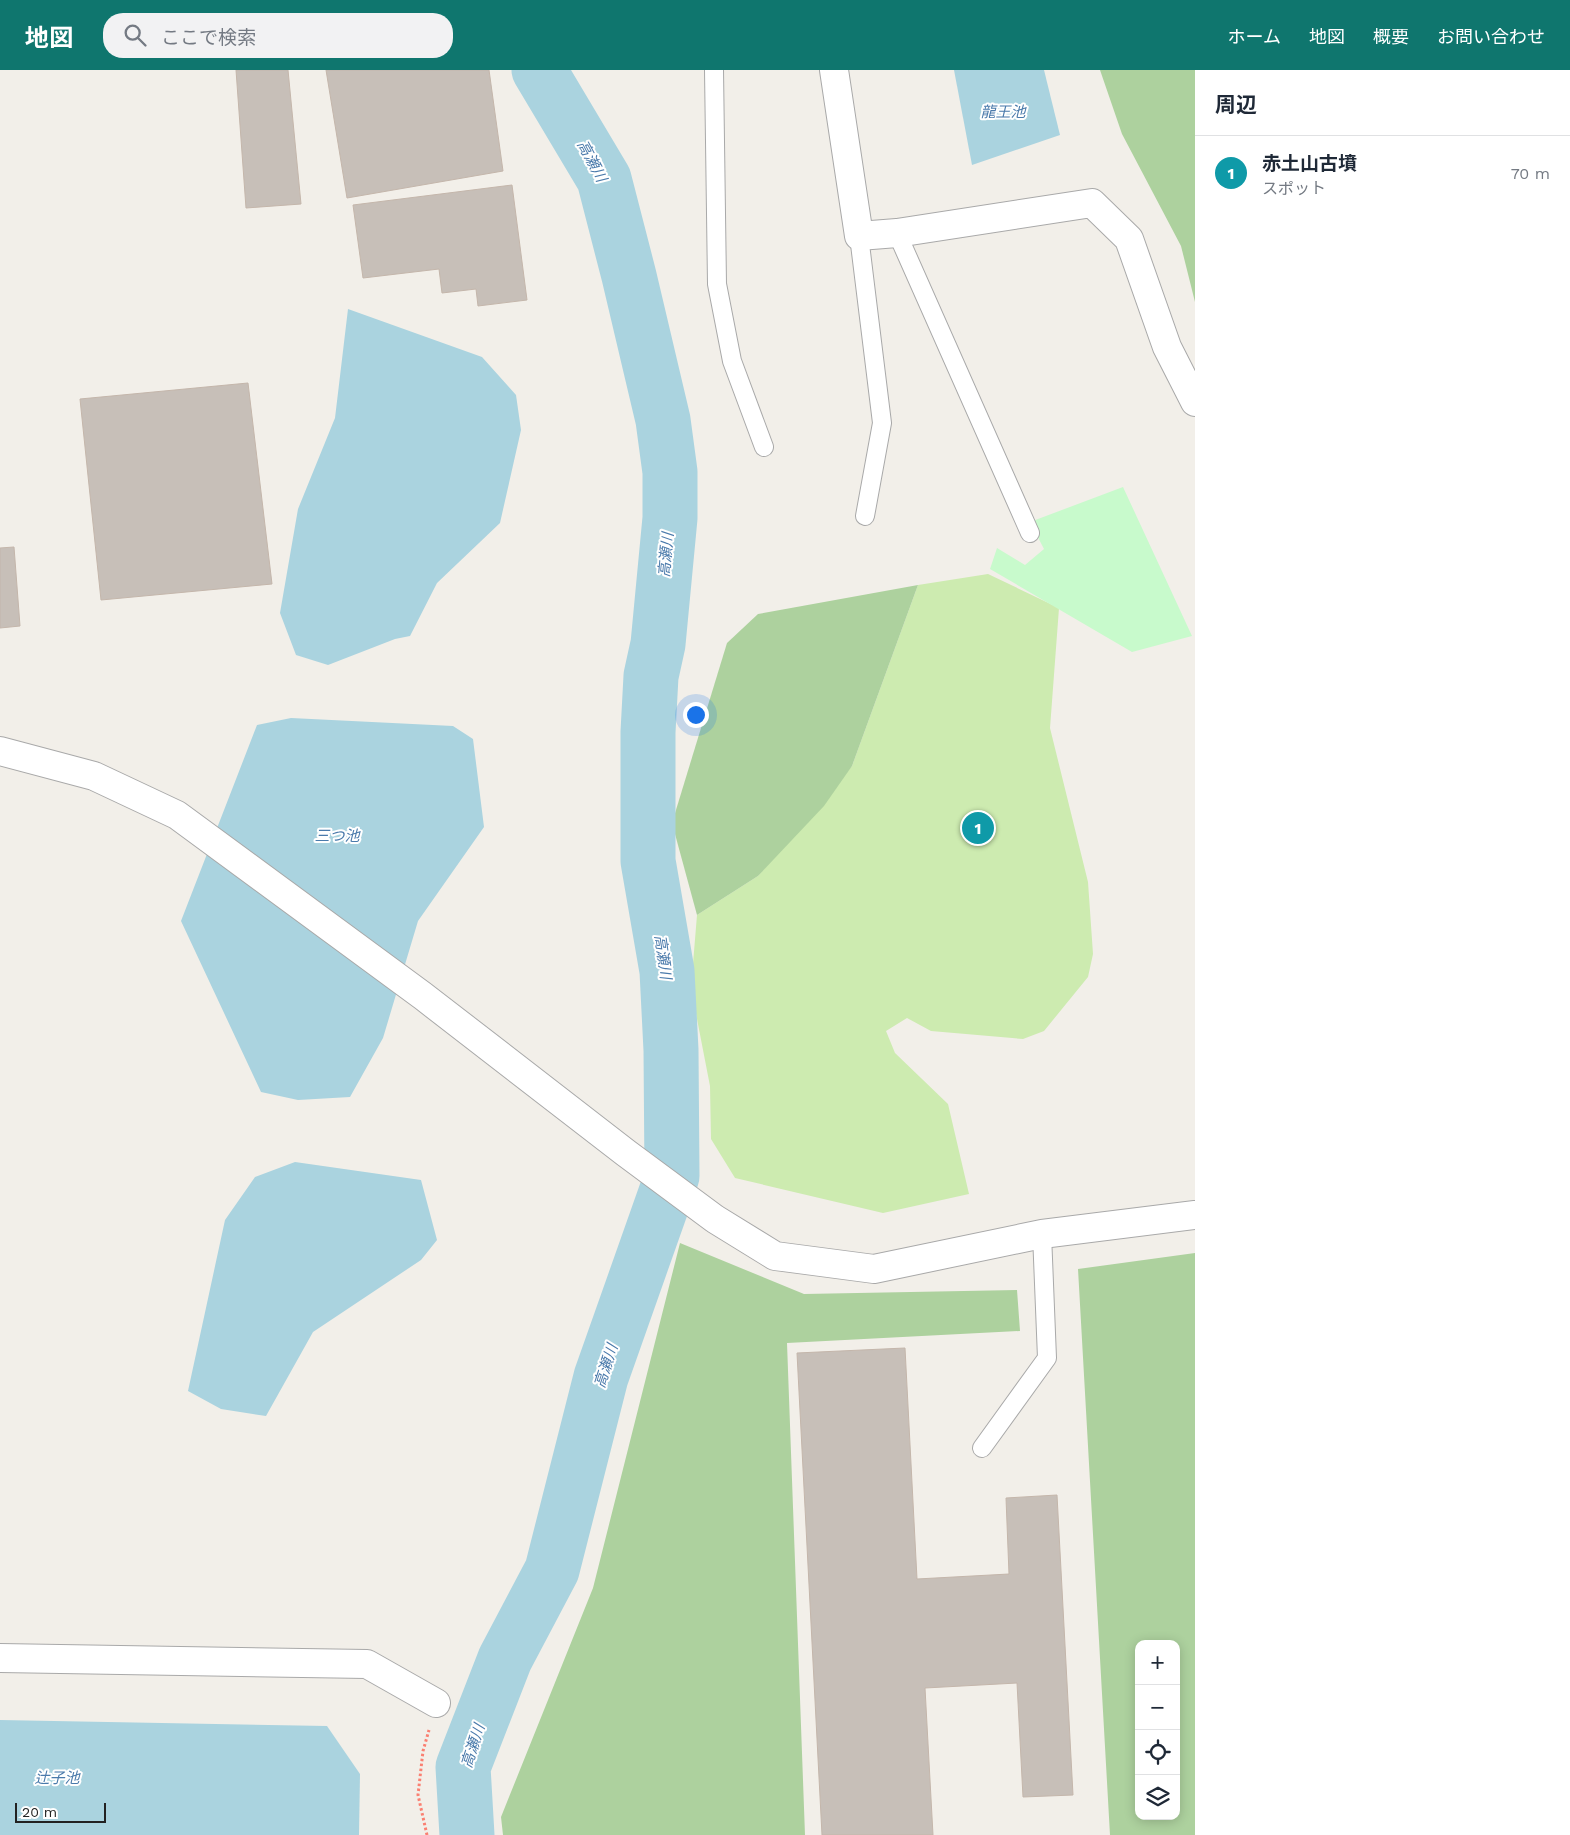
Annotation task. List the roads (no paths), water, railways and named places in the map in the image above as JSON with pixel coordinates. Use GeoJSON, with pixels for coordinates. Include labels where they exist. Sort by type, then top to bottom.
{"type":"FeatureCollection","features":[{"type":"Feature","properties":{"kind":"street"},"geometry":{"type":"LineString","coordinates":[[834,70],[859,236],[897,233],[1092,203],[1128,240],[1167,347],[1195,402]]}},
{"type":"Feature","properties":{"kind":"street"},"geometry":{"type":"LineString","coordinates":[[0,751],[94,776],[177,815],[423,996],[626,1153],[715,1219],[774,1256],[874,1269],[1042,1234],[1195,1216]]}},
{"type":"Feature","properties":{"kind":"street"},"geometry":{"type":"LineString","coordinates":[[0,1658],[367,1664],[436,1703]]}},
{"type":"Feature","properties":{"kind":"lane"},"geometry":{"type":"LineString","coordinates":[[714,70],[717,284],[732,361],[764,447]]}},
{"type":"Feature","properties":{"kind":"lane"},"geometry":{"type":"LineString","coordinates":[[897,233],[1030,533]]}},
{"type":"Feature","properties":{"kind":"lane"},"geometry":{"type":"LineString","coordinates":[[859,236],[882,423],[865,516]]}},
{"type":"Feature","properties":{"kind":"lane"},"geometry":{"type":"LineString","coordinates":[[982,1448],[1048,1358],[1042,1234]]}},
{"type":"Feature","properties":{"kind":"water","name":"龍王池"},"geometry":{"type":"Polygon","coordinates":[[[954,70],[1044,70],[1060,135],[972,165],[954,70]]]}},
{"type":"Feature","properties":{"kind":"water"},"geometry":{"type":"Polygon","coordinates":[[[348,309],[482,357],[516,395],[521,430],[500,523],[437,583],[410,636],[395,639],[328,665],[296,655],[280,613],[298,509],[335,418],[348,309]]]}},
{"type":"Feature","properties":{"kind":"water","name":"三つ池"},"geometry":{"type":"Polygon","coordinates":[[[291,718],[453,726],[473,739],[484,827],[418,921],[383,1038],[350,1097],[298,1100],[261,1092],[181,921],[257,725],[291,718]]]}},
{"type":"Feature","properties":{"kind":"water"},"geometry":{"type":"Polygon","coordinates":[[[295,1162],[421,1180],[437,1240],[421,1260],[313,1332],[266,1416],[221,1409],[188,1391],[225,1220],[255,1177],[295,1162]]]}},
{"type":"Feature","properties":{"kind":"water","name":"辻子池"},"geometry":{"type":"Polygon","coordinates":[[[0,1720],[327,1726],[360,1774],[359,1835],[0,1835],[0,1720]]]}},
{"type":"Feature","properties":{"kind":"waterway","name":"高瀬川"},"geometry":{"type":"LineString","coordinates":[[467,1835],[463,1767],[505,1659],[552,1570],[601,1377],[672,1176],[671,1050],[667,971],[648,861],[648,732],[651,676],[658,644],[670,518],[670,472],[663,420],[604,179],[539,70]]}},
{"type":"Feature","properties":{"kind":"place","name":"赤土山古墳"},"geometry":{"type":"Point","coordinates":[978,828]}}]}
